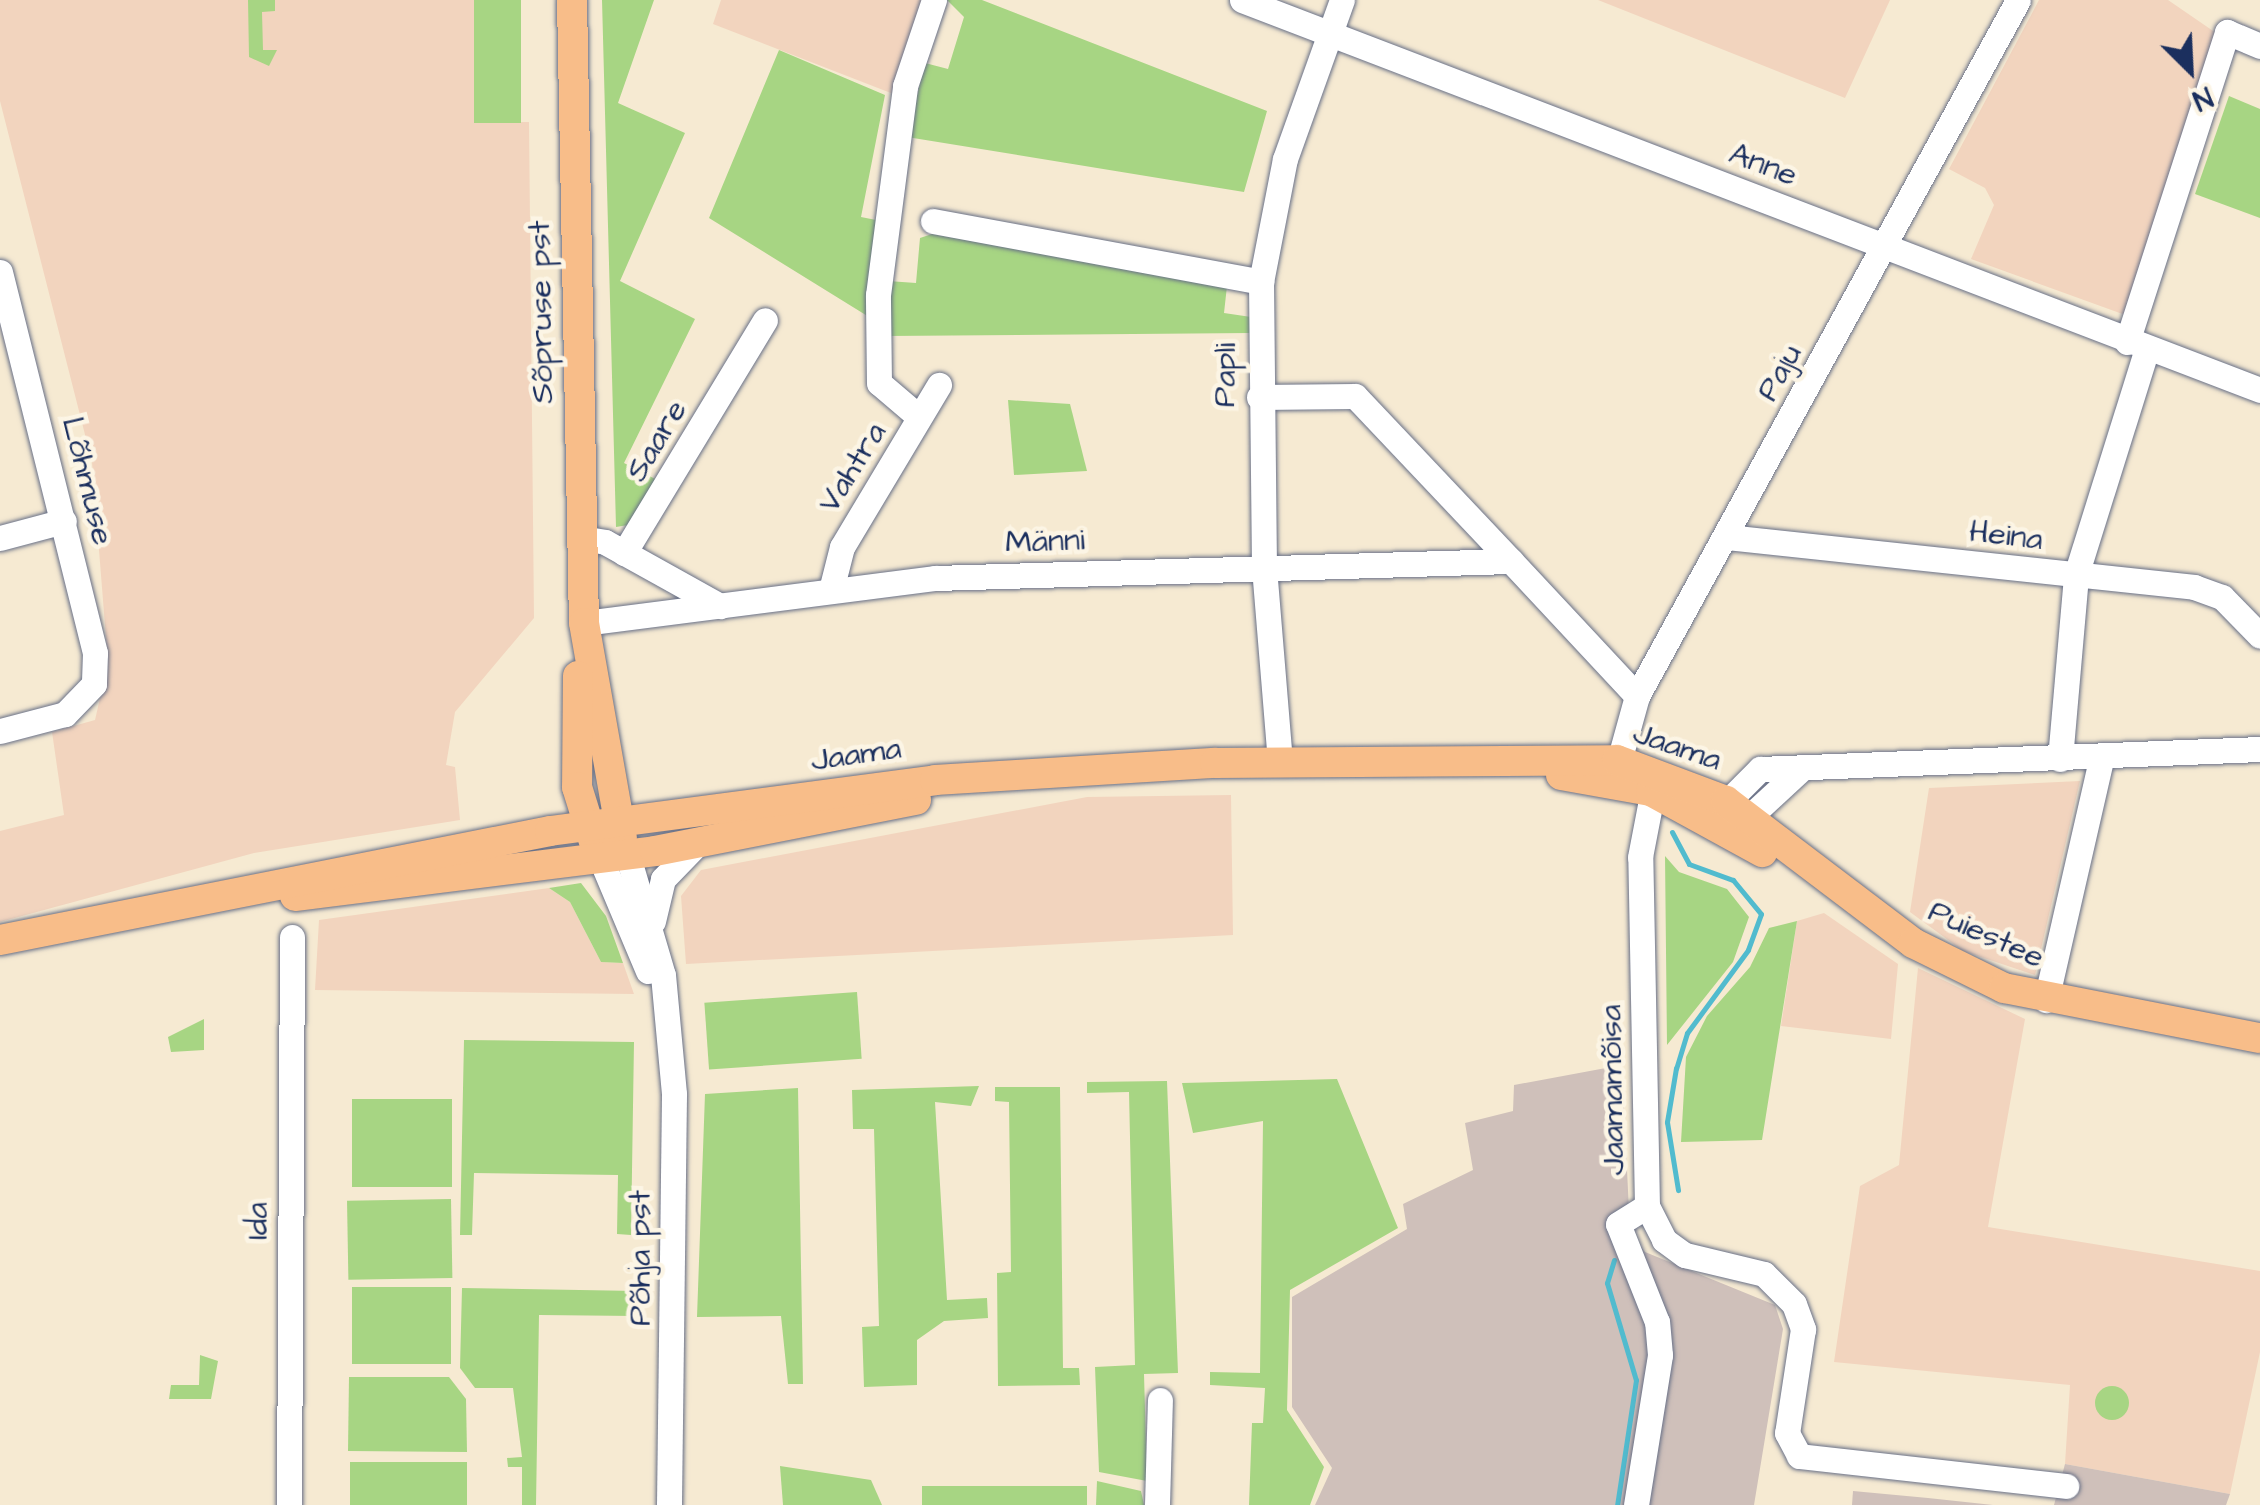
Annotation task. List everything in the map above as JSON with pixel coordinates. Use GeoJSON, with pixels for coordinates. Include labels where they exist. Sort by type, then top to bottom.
{"type":"FeatureCollection","features":[{"type":"Feature","properties":{"kind":"main road","name":"Sõpruse pst"},"geometry":{"type":"LineString","coordinates":[[572,0],[584,623],[608,840]]}},
{"type":"Feature","properties":{"kind":"main road","name":"Jaama"},"geometry":{"type":"LineString","coordinates":[[0,956],[266,900],[1029,770],[1280,762],[1615,772],[1654,780],[1729,816]]}},
{"type":"Feature","properties":{"kind":"main road","name":"Jaama"},"geometry":{"type":"LineString","coordinates":[[0,940],[264,882],[608,840],[697,844],[1034,783],[1615,772]]}},
{"type":"Feature","properties":{"kind":"main road","name":"Puiestee"},"geometry":{"type":"LineString","coordinates":[[1729,816],[1961,969],[2046,1000],[2260,1038]]}},
{"type":"Feature","properties":{"kind":"street"},"geometry":{"type":"LineString","coordinates":[[919,418],[879,383],[878,295],[905,86],[934,0]]}},
{"type":"Feature","properties":{"kind":"street","name":"Anne"},"geometry":{"type":"LineString","coordinates":[[1242,0],[2260,390]]}},
{"type":"Feature","properties":{"kind":"street","name":"Papli"},"geometry":{"type":"LineString","coordinates":[[1280,762],[1264,568],[1259,397],[1262,282],[1285,159],[1342,0]]}},
{"type":"Feature","properties":{"kind":"street","name":"Paju"},"geometry":{"type":"LineString","coordinates":[[1615,772],[1637,696],[2018,0]]}},
{"type":"Feature","properties":{"kind":"street"},"geometry":{"type":"LineString","coordinates":[[2060,758],[2076,575],[2137,346],[2227,32],[2260,46]]}},
{"type":"Feature","properties":{"kind":"street"},"geometry":{"type":"LineString","coordinates":[[933,221],[1262,282]]}},
{"type":"Feature","properties":{"kind":"street","name":"Lõhmuse"},"geometry":{"type":"LineString","coordinates":[[0,272],[6,323],[64,521],[95,653],[94,684],[64,714],[0,731]]}},
{"type":"Feature","properties":{"kind":"street","name":"Saare"},"geometry":{"type":"LineString","coordinates":[[624,553],[765,320]]}},
{"type":"Feature","properties":{"kind":"street","name":"Vahtra"},"geometry":{"type":"LineString","coordinates":[[831,590],[842,547],[939,385]]}},
{"type":"Feature","properties":{"kind":"street"},"geometry":{"type":"LineString","coordinates":[[1259,397],[1354,396],[1637,696]]}},
{"type":"Feature","properties":{"kind":"street"},"geometry":{"type":"LineString","coordinates":[[0,538],[64,521]]}},
{"type":"Feature","properties":{"kind":"street","name":"Heina"},"geometry":{"type":"LineString","coordinates":[[1727,536],[2194,586],[2222,597],[2260,636]]}},
{"type":"Feature","properties":{"kind":"street"},"geometry":{"type":"LineString","coordinates":[[581,538],[624,553],[675,587],[720,606]]}},
{"type":"Feature","properties":{"kind":"street","name":"Männi"},"geometry":{"type":"LineString","coordinates":[[584,623],[672,615],[935,578],[1512,561]]}},
{"type":"Feature","properties":{"kind":"street"},"geometry":{"type":"LineString","coordinates":[[672,615],[675,587]]}},
{"type":"Feature","properties":{"kind":"street","name":"Jaama"},"geometry":{"type":"LineString","coordinates":[[1729,816],[1760,769],[2260,749]]}},
{"type":"Feature","properties":{"kind":"street"},"geometry":{"type":"LineString","coordinates":[[2046,1000],[2102,756]]}},
{"type":"Feature","properties":{"kind":"street","name":"Jaamamõisa"},"geometry":{"type":"LineString","coordinates":[[1636,1505],[1660,1355],[1657,1322],[1618,1224],[1647,1206],[1640,857],[1654,780]]}},
{"type":"Feature","properties":{"kind":"street","name":"Põhja pst"},"geometry":{"type":"LineString","coordinates":[[608,840],[652,931],[666,1012],[669,1505]]}},
{"type":"Feature","properties":{"kind":"street","name":"Põhja pst"},"geometry":{"type":"LineString","coordinates":[[608,840],[666,1012]]}},
{"type":"Feature","properties":{"kind":"street"},"geometry":{"type":"LineString","coordinates":[[652,931],[663,878],[697,844]]}},
{"type":"Feature","properties":{"kind":"street","name":"Ida"},"geometry":{"type":"LineString","coordinates":[[289,1505],[292,938]]}},
{"type":"Feature","properties":{"kind":"street"},"geometry":{"type":"LineString","coordinates":[[1647,1206],[1664,1240],[1685,1255],[1764,1274],[1794,1304],[1803,1329],[1787,1432],[1799,1456],[2066,1486]]}},
{"type":"Feature","properties":{"kind":"street"},"geometry":{"type":"LineString","coordinates":[[1156,1505],[1160,1400]]}},
{"type":"Feature","properties":{"kind":"shaded area"},"geometry":{"type":"Polygon","coordinates":[[[0,0],[474,0],[477,122],[529,122],[534,618],[455,712],[446,765],[455,767],[460,820],[254,853],[0,922],[0,831],[64,815],[52,732],[95,720],[108,663],[92,462],[0,101],[0,0]]]}},
{"type":"Feature","properties":{"kind":"shaded area"},"geometry":{"type":"Polygon","coordinates":[[[721,0],[926,0],[896,95],[713,24],[721,0]]]}},
{"type":"Feature","properties":{"kind":"shaded area"},"geometry":{"type":"Polygon","coordinates":[[[1598,0],[1890,0],[1845,98],[1598,0]]]}},
{"type":"Feature","properties":{"kind":"shaded area"},"geometry":{"type":"Polygon","coordinates":[[[2039,0],[2168,0],[2219,35],[2128,316],[1971,259],[1994,205],[1985,188],[1949,169],[2039,0]]]}},
{"type":"Feature","properties":{"kind":"shaded area"},"geometry":{"type":"Polygon","coordinates":[[[2080,781],[2035,975],[1963,951],[1910,912],[1929,788],[2080,781]]]}},
{"type":"Feature","properties":{"kind":"shaded area"},"geometry":{"type":"Polygon","coordinates":[[[1231,795],[1233,935],[686,964],[681,896],[701,870],[1087,797],[1231,795]]]}},
{"type":"Feature","properties":{"kind":"shaded area"},"geometry":{"type":"Polygon","coordinates":[[[549,888],[570,902],[601,962],[623,963],[634,994],[315,990],[319,920],[549,888]]]}},
{"type":"Feature","properties":{"kind":"shaded area"},"geometry":{"type":"Polygon","coordinates":[[[1824,913],[1898,964],[1891,1039],[1781,1026],[1797,921],[1824,913]]]}},
{"type":"Feature","properties":{"kind":"shaded area"},"geometry":{"type":"Polygon","coordinates":[[[1918,968],[2025,1019],[1988,1227],[2260,1271],[2260,1352],[2230,1494],[2065,1464],[2070,1385],[1834,1362],[1860,1186],[1899,1165],[1918,968]]]}},
{"type":"Feature","properties":{"kind":"shaded area"},"geometry":{"type":"Polygon","coordinates":[[[1622,1065],[1630,1232],[1645,1252],[1775,1305],[1783,1329],[1754,1505],[1315,1505],[1332,1468],[1292,1407],[1292,1297],[1407,1229],[1403,1204],[1473,1170],[1465,1123],[1513,1111],[1514,1085],[1622,1065]]]}},
{"type":"Feature","properties":{"kind":"shaded area"},"geometry":{"type":"Polygon","coordinates":[[[2065,1464],[2230,1494],[2226,1505],[2054,1505],[2065,1464]]]}},
{"type":"Feature","properties":{"kind":"shaded area"},"geometry":{"type":"Polygon","coordinates":[[[1853,1491],[1928,1498],[1993,1505],[1852,1505],[1853,1491]]]}},
{"type":"Feature","properties":{"kind":"green space"},"geometry":{"type":"Polygon","coordinates":[[[248,0],[275,0],[275,11],[262,12],[263,50],[277,50],[269,66],[249,57],[248,0]]]}},
{"type":"Feature","properties":{"kind":"green space"},"geometry":{"type":"Polygon","coordinates":[[[474,0],[521,0],[521,123],[474,123],[474,0]]]}},
{"type":"Feature","properties":{"kind":"green space"},"geometry":{"type":"Polygon","coordinates":[[[602,0],[654,0],[618,103],[685,133],[620,281],[695,319],[624,463],[663,483],[634,524],[616,527],[602,0]]]}},
{"type":"Feature","properties":{"kind":"green space"},"geometry":{"type":"Polygon","coordinates":[[[947,0],[982,0],[1267,111],[1244,192],[907,137],[925,63],[948,69],[964,17],[947,0]]]}},
{"type":"Feature","properties":{"kind":"green space"},"geometry":{"type":"Polygon","coordinates":[[[779,50],[885,95],[861,217],[881,221],[869,317],[709,218],[779,50]]]}},
{"type":"Feature","properties":{"kind":"green space"},"geometry":{"type":"Polygon","coordinates":[[[2229,96],[2260,109],[2260,218],[2195,194],[2229,96]]]}},
{"type":"Feature","properties":{"kind":"green space"},"geometry":{"type":"Polygon","coordinates":[[[932,234],[1227,286],[1224,313],[1251,317],[1250,333],[886,336],[888,281],[916,283],[920,238],[932,234]]]}},
{"type":"Feature","properties":{"kind":"green space"},"geometry":{"type":"Polygon","coordinates":[[[1008,400],[1070,404],[1087,471],[1014,475],[1008,400]]]}},
{"type":"Feature","properties":{"kind":"green space"},"geometry":{"type":"Polygon","coordinates":[[[1665,856],[1679,872],[1727,889],[1749,917],[1733,962],[1667,1045],[1665,856]]]}},
{"type":"Feature","properties":{"kind":"green space"},"geometry":{"type":"Polygon","coordinates":[[[581,883],[606,916],[623,963],[601,962],[570,902],[549,888],[581,883]]]}},
{"type":"Feature","properties":{"kind":"green space"},"geometry":{"type":"Polygon","coordinates":[[[1797,921],[1762,1140],[1681,1142],[1686,1057],[1707,1016],[1750,967],[1769,928],[1797,921]]]}},
{"type":"Feature","properties":{"kind":"green space"},"geometry":{"type":"Polygon","coordinates":[[[857,992],[862,1059],[709,1070],[704,1003],[857,992]]]}},
{"type":"Feature","properties":{"kind":"green space"},"geometry":{"type":"Polygon","coordinates":[[[204,1019],[204,1050],[171,1052],[168,1037],[204,1019]]]}},
{"type":"Feature","properties":{"kind":"green space"},"geometry":{"type":"Polygon","coordinates":[[[464,1040],[634,1042],[631,1235],[617,1234],[618,1175],[474,1173],[472,1235],[460,1235],[464,1040]]]}},
{"type":"Feature","properties":{"kind":"green space"},"geometry":{"type":"Polygon","coordinates":[[[1337,1079],[1398,1228],[1290,1290],[1287,1410],[1324,1467],[1310,1505],[1249,1505],[1252,1423],[1263,1423],[1265,1388],[1210,1385],[1210,1372],[1260,1373],[1263,1121],[1193,1133],[1182,1083],[1337,1079]]]}},
{"type":"Feature","properties":{"kind":"green space"},"geometry":{"type":"Polygon","coordinates":[[[1167,1081],[1178,1373],[1144,1374],[1147,1481],[1099,1472],[1095,1367],[1135,1365],[1129,1092],[1087,1093],[1087,1082],[1167,1081]]]}},
{"type":"Feature","properties":{"kind":"green space"},"geometry":{"type":"Polygon","coordinates":[[[979,1086],[971,1106],[935,1102],[947,1300],[987,1298],[988,1318],[944,1321],[917,1340],[917,1385],[864,1387],[862,1327],[879,1326],[874,1129],[853,1129],[852,1090],[979,1086]]]}},
{"type":"Feature","properties":{"kind":"green space"},"geometry":{"type":"Polygon","coordinates":[[[995,1087],[1060,1087],[1063,1368],[1079,1368],[1080,1385],[998,1386],[997,1273],[1011,1272],[1009,1102],[995,1101],[995,1087]]]}},
{"type":"Feature","properties":{"kind":"green space"},"geometry":{"type":"Polygon","coordinates":[[[798,1088],[803,1384],[788,1384],[781,1316],[697,1317],[705,1094],[798,1088]]]}},
{"type":"Feature","properties":{"kind":"green space"},"geometry":{"type":"Polygon","coordinates":[[[352,1099],[452,1099],[452,1187],[352,1187],[352,1099]]]}},
{"type":"Feature","properties":{"kind":"green space"},"geometry":{"type":"Polygon","coordinates":[[[451,1199],[452,1278],[348,1280],[347,1201],[451,1199]]]}},
{"type":"Feature","properties":{"kind":"green space"},"geometry":{"type":"Polygon","coordinates":[[[352,1287],[451,1287],[451,1364],[352,1364],[352,1287]]]}},
{"type":"Feature","properties":{"kind":"green space"},"geometry":{"type":"Polygon","coordinates":[[[462,1288],[637,1291],[636,1316],[539,1315],[536,1505],[522,1505],[522,1467],[508,1467],[507,1458],[522,1457],[513,1388],[475,1388],[460,1368],[462,1288]]]}},
{"type":"Feature","properties":{"kind":"green space"},"geometry":{"type":"Polygon","coordinates":[[[200,1355],[218,1361],[211,1399],[169,1399],[171,1385],[199,1385],[200,1355]]]}},
{"type":"Feature","properties":{"kind":"green space"},"geometry":{"type":"Polygon","coordinates":[[[349,1377],[449,1377],[466,1399],[467,1452],[348,1451],[349,1377]]]}},
{"type":"Feature","properties":{"kind":"green space"},"geometry":{"type":"Polygon","coordinates":[[[2112,1386],[2124,1391],[2129,1403],[2124,1415],[2112,1420],[2100,1415],[2095,1403],[2100,1391],[2112,1386]]]}},
{"type":"Feature","properties":{"kind":"green space"},"geometry":{"type":"Polygon","coordinates":[[[350,1462],[467,1462],[467,1505],[350,1505],[350,1462]]]}},
{"type":"Feature","properties":{"kind":"green space"},"geometry":{"type":"Polygon","coordinates":[[[780,1466],[871,1480],[882,1505],[783,1505],[780,1466]]]}},
{"type":"Feature","properties":{"kind":"green space"},"geometry":{"type":"Polygon","coordinates":[[[1097,1481],[1141,1491],[1144,1505],[1096,1505],[1097,1481]]]}},
{"type":"Feature","properties":{"kind":"green space"},"geometry":{"type":"Polygon","coordinates":[[[922,1486],[1087,1486],[1087,1505],[922,1505],[922,1486]]]}},
{"type":"Feature","properties":{"kind":"waterway"},"geometry":{"type":"LineString","coordinates":[[1672,832],[1689,864],[1733,880],[1761,914],[1748,950],[1687,1033],[1676,1068],[1667,1122],[1678,1190]]}},
{"type":"Feature","properties":{"kind":"waterway"},"geometry":{"type":"LineString","coordinates":[[1614,1260],[1607,1283],[1636,1380],[1617,1505]]}}]}
